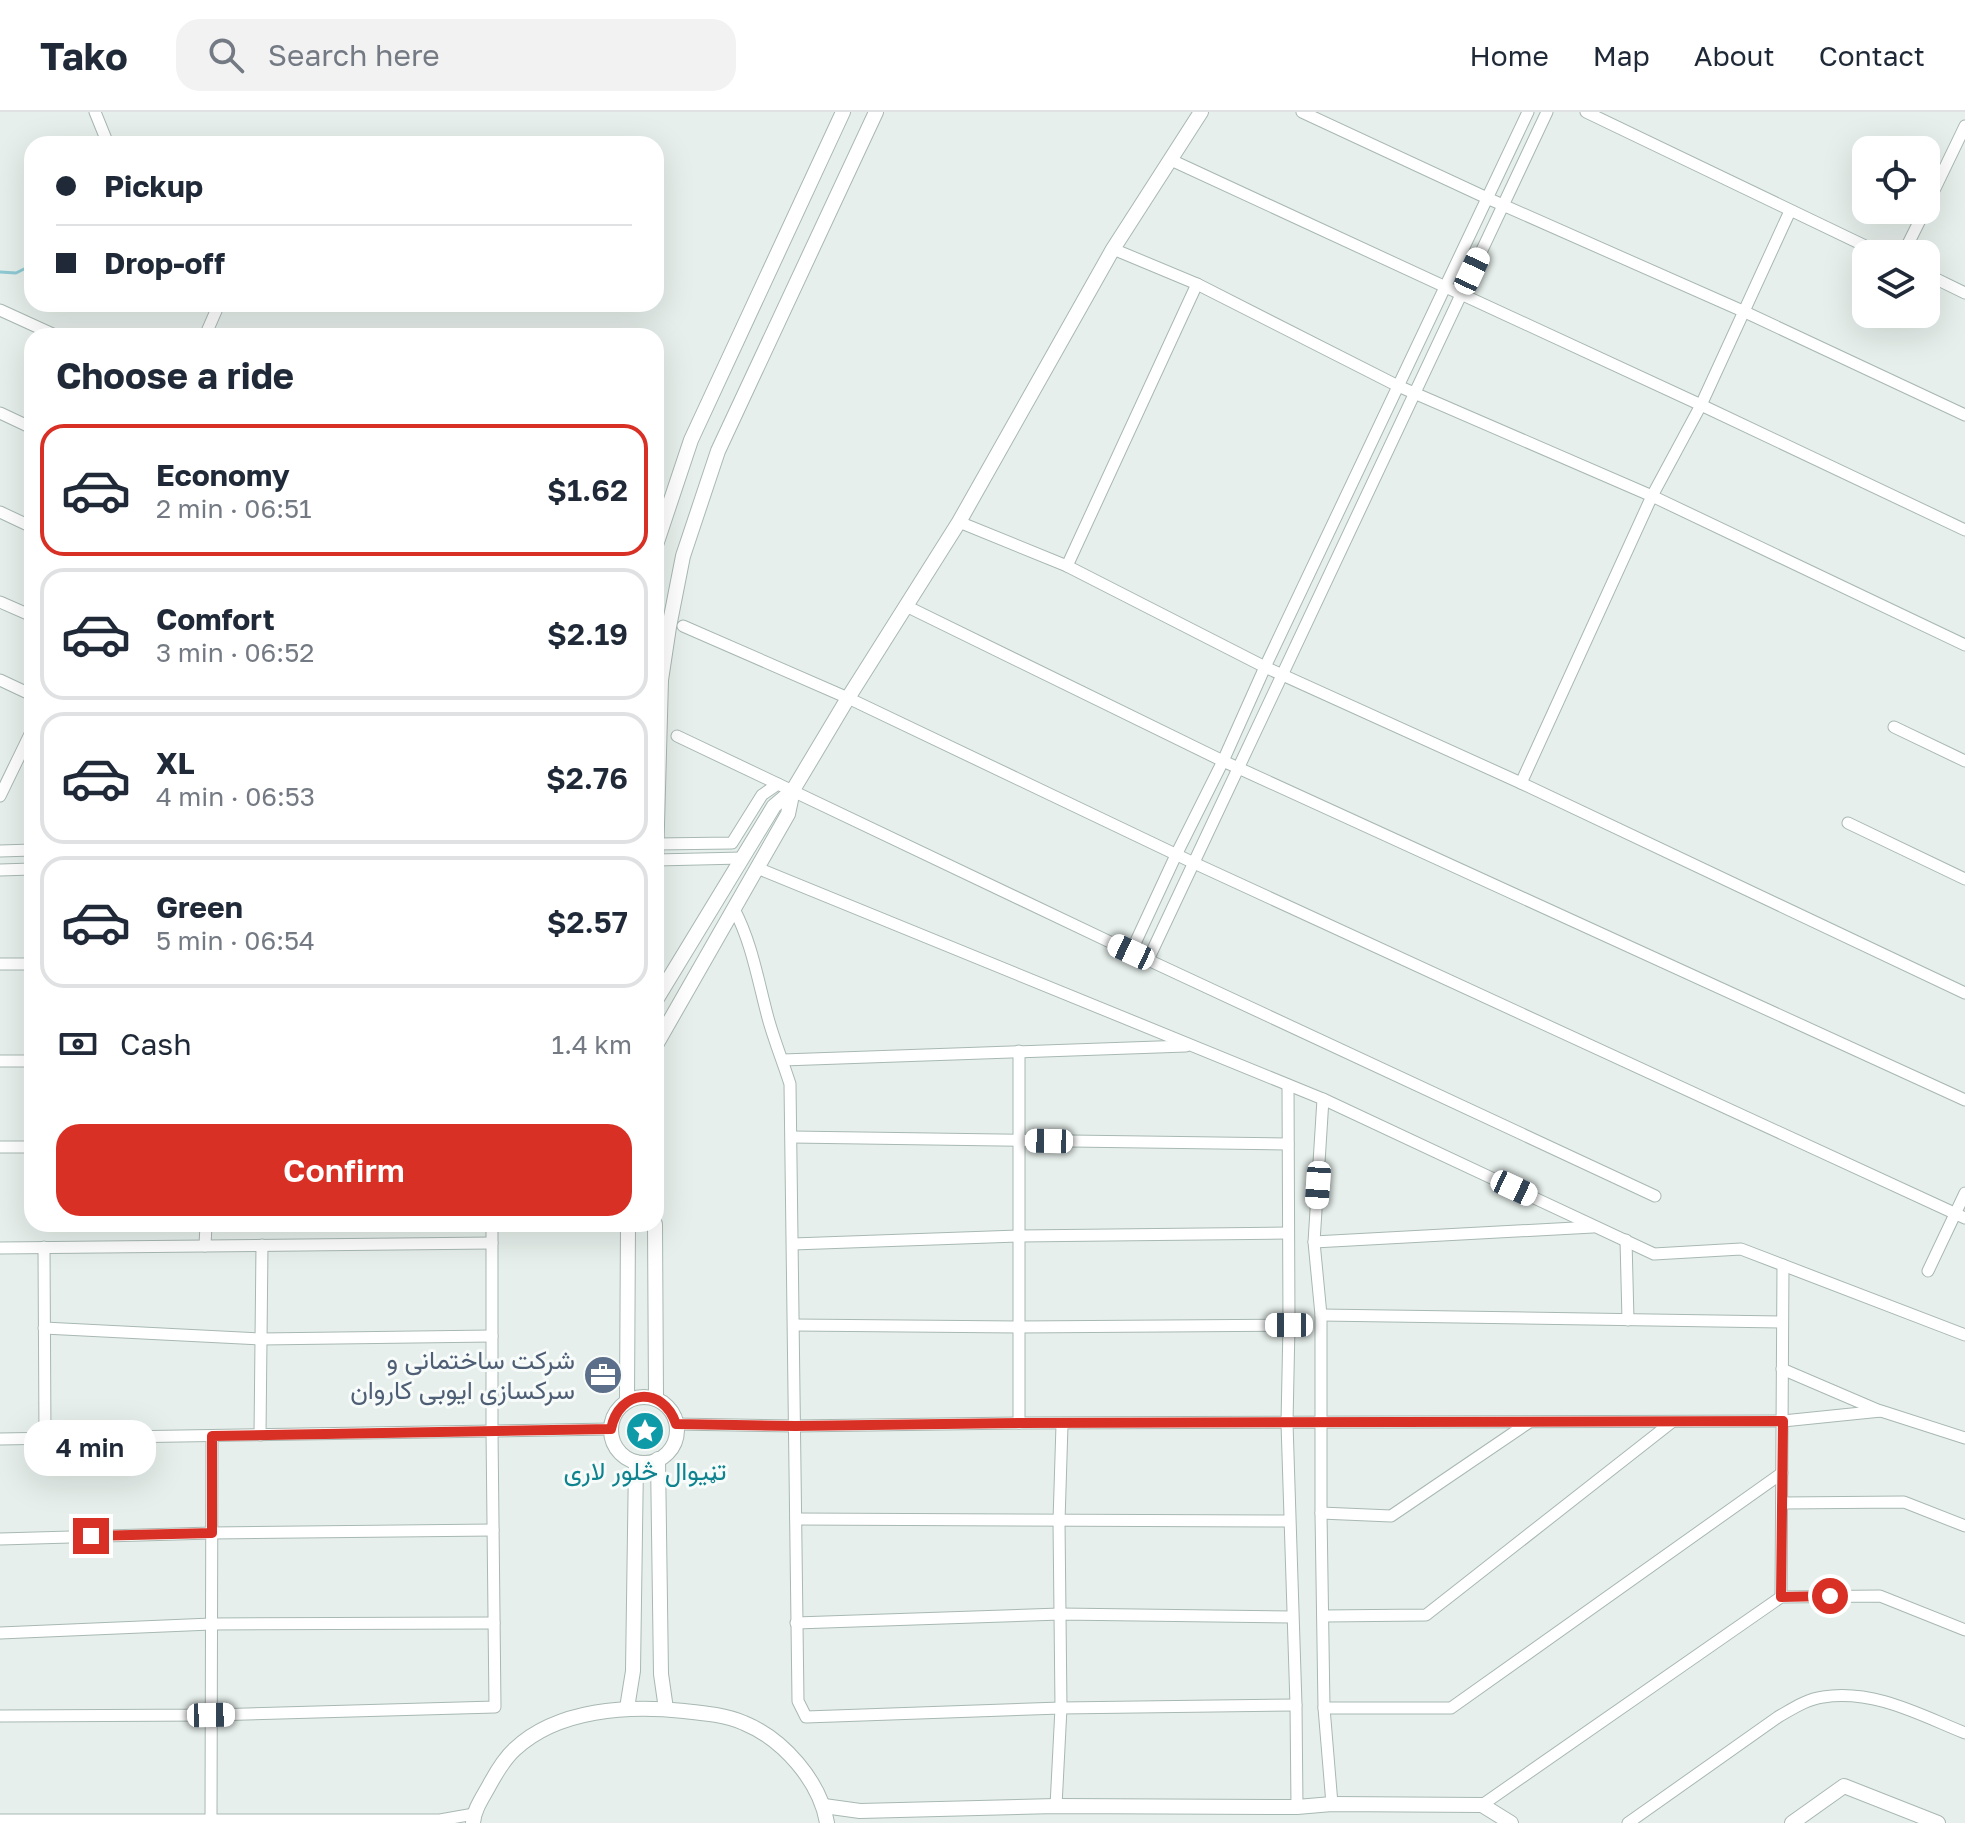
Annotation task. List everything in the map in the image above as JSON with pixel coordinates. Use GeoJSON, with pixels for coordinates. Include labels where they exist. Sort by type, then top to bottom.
{"type":"FeatureCollection","features":[{"type":"Feature","properties":{"kind":"street"},"geometry":{"type":"LineString","coordinates":[[95,112],[105,136]]}},
{"type":"Feature","properties":{"kind":"street"},"geometry":{"type":"LineString","coordinates":[[664,521],[691,440],[843,112]]}},
{"type":"Feature","properties":{"kind":"street"},"geometry":{"type":"LineString","coordinates":[[664,660],[683,556],[718,451],[876,112]]}},
{"type":"Feature","properties":{"kind":"street"},"geometry":{"type":"LineString","coordinates":[[664,987],[774,806],[793,790],[959,522],[1113,249],[1201,112]]}},
{"type":"Feature","properties":{"kind":"street"},"geometry":{"type":"LineString","coordinates":[[1302,112],[1965,415]]}},
{"type":"Feature","properties":{"kind":"street"},"geometry":{"type":"LineString","coordinates":[[1131,952],[1528,112]]}},
{"type":"Feature","properties":{"kind":"street"},"geometry":{"type":"LineString","coordinates":[[1148,960],[1547,112]]}},
{"type":"Feature","properties":{"kind":"street"},"geometry":{"type":"LineString","coordinates":[[1586,112],[1852,240]]}},
{"type":"Feature","properties":{"kind":"street"},"geometry":{"type":"LineString","coordinates":[[1940,177],[1965,126]]}},
{"type":"Feature","properties":{"kind":"street"},"geometry":{"type":"LineString","coordinates":[[1171,160],[1965,530]]}},
{"type":"Feature","properties":{"kind":"street"},"geometry":{"type":"LineString","coordinates":[[1521,783],[1652,496],[1701,405],[1790,211]]}},
{"type":"Feature","properties":{"kind":"street"},"geometry":{"type":"LineString","coordinates":[[1113,249],[1197,284],[1398,386],[1652,496],[1965,645]]}},
{"type":"Feature","properties":{"kind":"street"},"geometry":{"type":"LineString","coordinates":[[1940,281],[1965,293]]}},
{"type":"Feature","properties":{"kind":"street"},"geometry":{"type":"LineString","coordinates":[[1067,566],[1197,284]]}},
{"type":"Feature","properties":{"kind":"street"},"geometry":{"type":"LineString","coordinates":[[0,310],[39,328]]}},
{"type":"Feature","properties":{"kind":"street"},"geometry":{"type":"LineString","coordinates":[[0,413],[24,424]]}},
{"type":"Feature","properties":{"kind":"street"},"geometry":{"type":"LineString","coordinates":[[0,512],[24,523]]}},
{"type":"Feature","properties":{"kind":"street"},"geometry":{"type":"LineString","coordinates":[[959,522],[1067,566],[1265,667],[1521,783],[1965,993]]}},
{"type":"Feature","properties":{"kind":"street"},"geometry":{"type":"LineString","coordinates":[[0,602],[24,612]]}},
{"type":"Feature","properties":{"kind":"street"},"geometry":{"type":"LineString","coordinates":[[906,606],[1238,768],[1965,1100]]}},
{"type":"Feature","properties":{"kind":"street"},"geometry":{"type":"LineString","coordinates":[[683,626],[848,698],[1176,855],[1960,1216]]}},
{"type":"Feature","properties":{"kind":"street"},"geometry":{"type":"LineString","coordinates":[[0,680],[24,691]]}},
{"type":"Feature","properties":{"kind":"street"},"geometry":{"type":"LineString","coordinates":[[1894,727],[1965,761]]}},
{"type":"Feature","properties":{"kind":"street"},"geometry":{"type":"LineString","coordinates":[[677,736],[1655,1196]]}},
{"type":"Feature","properties":{"kind":"street"},"geometry":{"type":"LineString","coordinates":[[0,796],[24,746]]}},
{"type":"Feature","properties":{"kind":"street"},"geometry":{"type":"LineString","coordinates":[[664,844],[732,843],[762,795],[778,784]]}},
{"type":"Feature","properties":{"kind":"street"},"geometry":{"type":"LineString","coordinates":[[664,1031],[788,814],[793,790]]}},
{"type":"Feature","properties":{"kind":"street"},"geometry":{"type":"LineString","coordinates":[[1848,823],[1965,879]]}},
{"type":"Feature","properties":{"kind":"street"},"geometry":{"type":"LineString","coordinates":[[0,851],[24,850]]}},
{"type":"Feature","properties":{"kind":"street"},"geometry":{"type":"LineString","coordinates":[[664,860],[742,858]]}},
{"type":"Feature","properties":{"kind":"street"},"geometry":{"type":"LineString","coordinates":[[757,868],[1323,1099],[1654,1254],[1741,1249],[1965,1335]]}},
{"type":"Feature","properties":{"kind":"street"},"geometry":{"type":"LineString","coordinates":[[0,870],[24,869]]}},
{"type":"Feature","properties":{"kind":"street"},"geometry":{"type":"LineString","coordinates":[[734,909],[755,962],[768,1020],[790,1084],[796,1623],[798,1701],[806,1717],[1061,1708],[1296,1705]]}},
{"type":"Feature","properties":{"kind":"street"},"geometry":{"type":"LineString","coordinates":[[0,964],[24,964]]}},
{"type":"Feature","properties":{"kind":"street"},"geometry":{"type":"LineString","coordinates":[[783,1060],[1192,1046]]}},
{"type":"Feature","properties":{"kind":"street"},"geometry":{"type":"LineString","coordinates":[[1019,1051],[1019,1423]]}},
{"type":"Feature","properties":{"kind":"street"},"geometry":{"type":"LineString","coordinates":[[0,1061],[24,1061]]}},
{"type":"Feature","properties":{"kind":"street"},"geometry":{"type":"LineString","coordinates":[[1288,1085],[1287,1423],[1297,1807]]}},
{"type":"Feature","properties":{"kind":"street"},"geometry":{"type":"LineString","coordinates":[[1323,1099],[1314,1242],[1321,1315],[1324,1708],[1332,1804]]}},
{"type":"Feature","properties":{"kind":"street"},"geometry":{"type":"LineString","coordinates":[[792,1137],[1288,1144]]}},
{"type":"Feature","properties":{"kind":"street"},"geometry":{"type":"LineString","coordinates":[[0,1147],[24,1147]]}},
{"type":"Feature","properties":{"kind":"street"},"geometry":{"type":"LineString","coordinates":[[1928,1271],[1960,1216],[1965,1193]]}},
{"type":"Feature","properties":{"kind":"street"},"geometry":{"type":"LineString","coordinates":[[1314,1242],[1596,1227]]}},
{"type":"Feature","properties":{"kind":"street"},"geometry":{"type":"LineString","coordinates":[[205,1246],[206,1232]]}},
{"type":"Feature","properties":{"kind":"street"},"geometry":{"type":"LineString","coordinates":[[0,1716],[211,1715],[495,1707],[492,1232]]}},
{"type":"Feature","properties":{"kind":"street"},"geometry":{"type":"LineString","coordinates":[[627,1401],[628,1232]]}},
{"type":"Feature","properties":{"kind":"street"},"geometry":{"type":"LineString","coordinates":[[655,1232],[656,1399]]}},
{"type":"Feature","properties":{"kind":"street"},"geometry":{"type":"LineString","coordinates":[[793,1244],[1019,1236],[1288,1233]]}},
{"type":"Feature","properties":{"kind":"street"},"geometry":{"type":"LineString","coordinates":[[1626,1240],[1628,1320]]}},
{"type":"Feature","properties":{"kind":"street"},"geometry":{"type":"LineString","coordinates":[[0,1248],[492,1243]]}},
{"type":"Feature","properties":{"kind":"street"},"geometry":{"type":"LineString","coordinates":[[260,1435],[262,1245]]}},
{"type":"Feature","properties":{"kind":"street"},"geometry":{"type":"LineString","coordinates":[[44,1247],[45,1439]]}},
{"type":"Feature","properties":{"kind":"street"},"geometry":{"type":"LineString","coordinates":[[1781,1597],[1783,1265]]}},
{"type":"Feature","properties":{"kind":"street"},"geometry":{"type":"LineString","coordinates":[[1321,1315],[1782,1322]]}},
{"type":"Feature","properties":{"kind":"street"},"geometry":{"type":"LineString","coordinates":[[794,1325],[1289,1325]]}},
{"type":"Feature","properties":{"kind":"street"},"geometry":{"type":"LineString","coordinates":[[44,1328],[261,1339],[492,1336]]}},
{"type":"Feature","properties":{"kind":"street"},"geometry":{"type":"LineString","coordinates":[[1782,1369],[1881,1411],[1965,1438]]}},
{"type":"Feature","properties":{"kind":"street"},"geometry":{"type":"LineString","coordinates":[[637,1397],[656,1399],[673,1414],[676,1435],[673,1445],[658,1459],[636,1462],[618,1450],[611,1429],[613,1418],[627,1401],[637,1397]]}},
{"type":"Feature","properties":{"kind":"street"},"geometry":{"type":"LineString","coordinates":[[676,1424],[1783,1421],[1881,1411]]}},
{"type":"Feature","properties":{"kind":"street"},"geometry":{"type":"LineString","coordinates":[[1321,1513],[1391,1516],[1529,1422]]}},
{"type":"Feature","properties":{"kind":"street"},"geometry":{"type":"LineString","coordinates":[[1323,1616],[1426,1615],[1673,1422]]}},
{"type":"Feature","properties":{"kind":"street"},"geometry":{"type":"LineString","coordinates":[[1056,1806],[1061,1708],[1059,1521],[1062,1425]]}},
{"type":"Feature","properties":{"kind":"street"},"geometry":{"type":"LineString","coordinates":[[0,1439],[611,1429]]}},
{"type":"Feature","properties":{"kind":"street"},"geometry":{"type":"LineString","coordinates":[[211,1820],[212,1436]]}},
{"type":"Feature","properties":{"kind":"street"},"geometry":{"type":"LineString","coordinates":[[658,1459],[661,1674],[666,1709]]}},
{"type":"Feature","properties":{"kind":"street"},"geometry":{"type":"LineString","coordinates":[[627,1708],[633,1671],[636,1462]]}},
{"type":"Feature","properties":{"kind":"street"},"geometry":{"type":"LineString","coordinates":[[1324,1708],[1451,1708],[1782,1473]]}},
{"type":"Feature","properties":{"kind":"street"},"geometry":{"type":"LineString","coordinates":[[1782,1503],[1904,1502],[1965,1526]]}},
{"type":"Feature","properties":{"kind":"street"},"geometry":{"type":"LineString","coordinates":[[796,1519],[1289,1521]]}},
{"type":"Feature","properties":{"kind":"street"},"geometry":{"type":"LineString","coordinates":[[0,1539],[493,1530]]}},
{"type":"Feature","properties":{"kind":"street"},"geometry":{"type":"LineString","coordinates":[[1482,1805],[1781,1597],[1880,1596],[1965,1630]]}},
{"type":"Feature","properties":{"kind":"street"},"geometry":{"type":"LineString","coordinates":[[796,1623],[1060,1614],[1292,1617]]}},
{"type":"Feature","properties":{"kind":"street"},"geometry":{"type":"LineString","coordinates":[[0,1633],[211,1624],[494,1623]]}},
{"type":"Feature","properties":{"kind":"street"},"geometry":{"type":"LineString","coordinates":[[1628,1823],[1778,1717],[1821,1697],[1851,1695],[1883,1700],[1965,1733]]}},
{"type":"Feature","properties":{"kind":"street"},"geometry":{"type":"LineString","coordinates":[[0,1820],[473,1818],[493,1778],[514,1750],[538,1732],[581,1715],[627,1708],[707,1713],[743,1722],[776,1741],[802,1769],[824,1806],[827,1823]]}},
{"type":"Feature","properties":{"kind":"street"},"geometry":{"type":"LineString","coordinates":[[1792,1823],[1844,1786],[1938,1823]]}},
{"type":"Feature","properties":{"kind":"street"},"geometry":{"type":"LineString","coordinates":[[824,1806],[860,1811],[1056,1806],[1482,1805],[1511,1823]]}},
{"type":"Feature","properties":{"kind":"waterway"},"geometry":{"type":"LineString","coordinates":[[0,272],[16,273],[24,269]]}},
{"type":"Feature","properties":{"kind":"place","name":"شرکت ساختمانی و سرکسازی ایوبی کاروان"},"geometry":{"type":"Point","coordinates":[603,1375]}},
{"type":"Feature","properties":{"kind":"place","name":"تڼیوال څلور لاری"},"geometry":{"type":"Point","coordinates":[645,1431]}},
{"type":"Feature","properties":{"kind":"route"},"geometry":{"type":"LineString","coordinates":[[91,1536],[212,1533],[212,1436],[611,1429],[619,1408],[637,1397],[658,1400],[673,1414],[676,1424],[714,1425],[1783,1421],[1781,1597],[1830,1596]]}}]}
